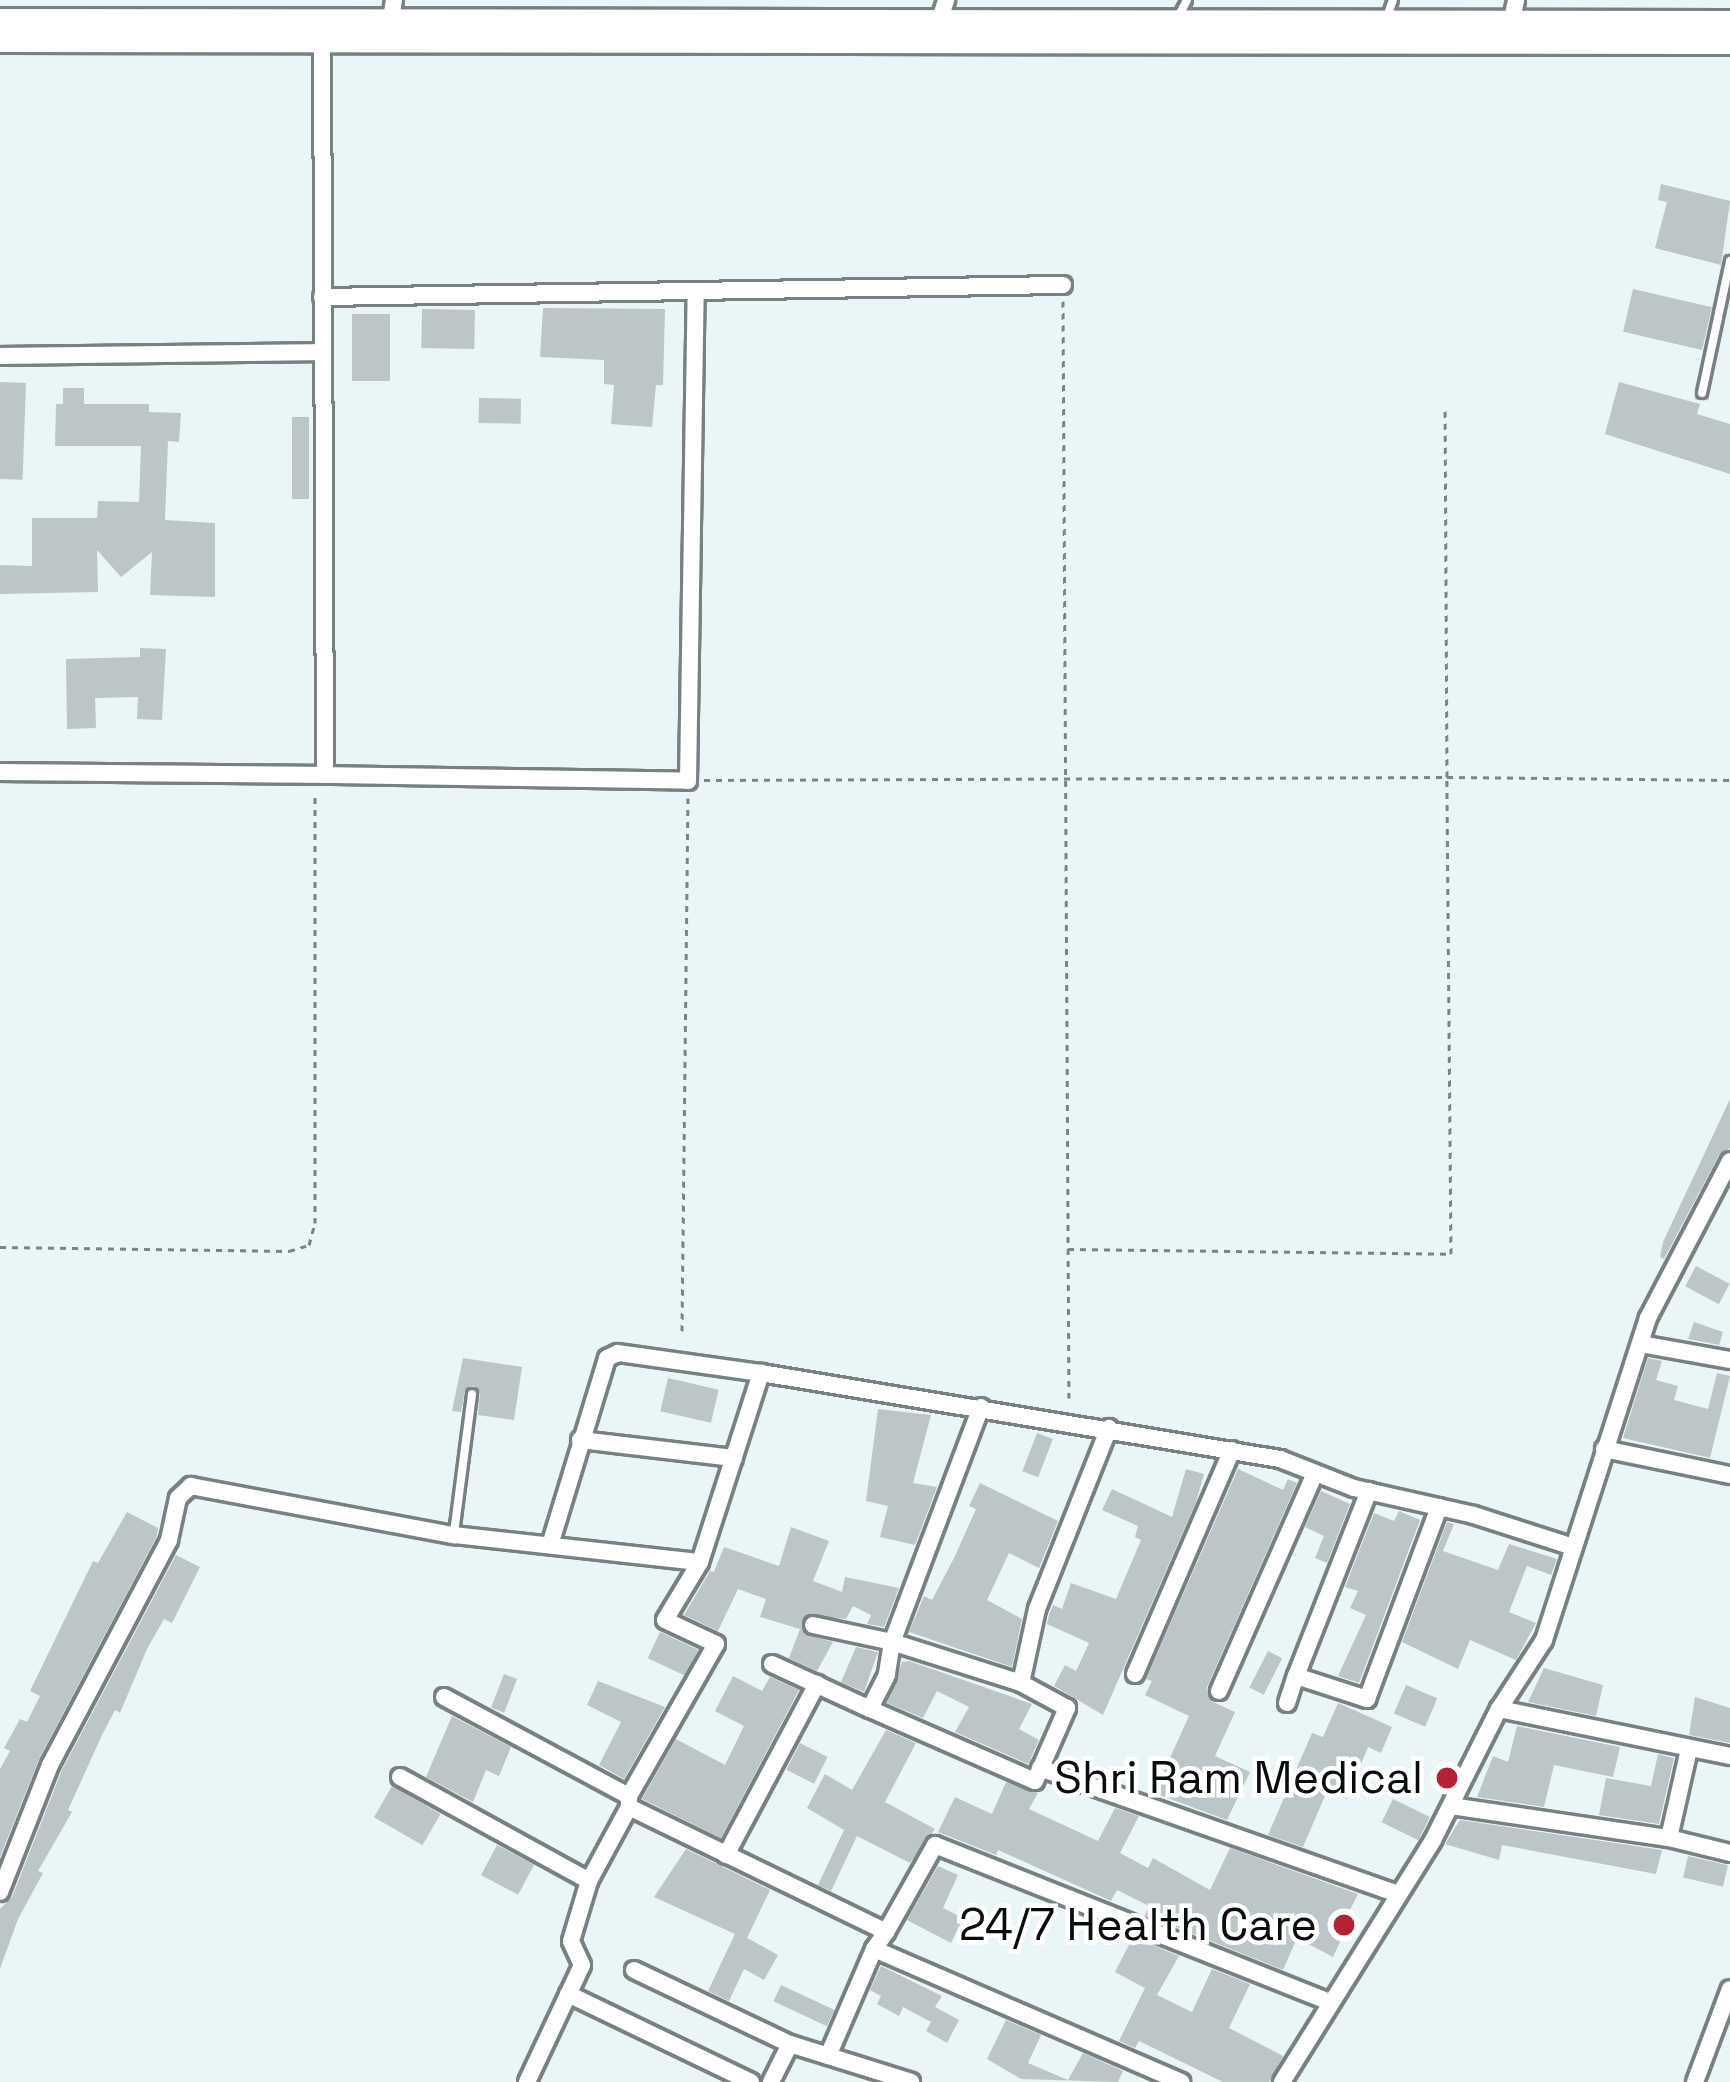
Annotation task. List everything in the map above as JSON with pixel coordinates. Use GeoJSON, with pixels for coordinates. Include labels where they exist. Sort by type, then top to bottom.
{"type":"FeatureCollection","features":[{"type":"Feature","properties":{"kind":"main road"},"geometry":{"type":"LineString","coordinates":[[0,21],[393,10],[943,9],[1513,12],[1730,23]]}},
{"type":"Feature","properties":{"kind":"main road"},"geometry":{"type":"LineString","coordinates":[[0,40],[1730,42]]}},
{"type":"Feature","properties":{"kind":"street"},"geometry":{"type":"LineString","coordinates":[[320,775],[322,38]]}},
{"type":"Feature","properties":{"kind":"street"},"geometry":{"type":"LineString","coordinates":[[322,297],[1063,285]]}},
{"type":"Feature","properties":{"kind":"street"},"geometry":{"type":"LineString","coordinates":[[0,772],[688,781],[696,292]]}},
{"type":"Feature","properties":{"kind":"street"},"geometry":{"type":"LineString","coordinates":[[0,356],[322,352]]}},
{"type":"Feature","properties":{"kind":"street"},"geometry":{"type":"LineString","coordinates":[[1282,2082],[1451,1806],[1499,1709],[1544,1640],[1604,1449],[1670,1270],[1730,1161]]}},
{"type":"Feature","properties":{"kind":"street"},"geometry":{"type":"LineString","coordinates":[[1642,1344],[1730,1360]]}},
{"type":"Feature","properties":{"kind":"street"},"geometry":{"type":"LineString","coordinates":[[550,1546],[599,1373],[607,1358],[618,1353],[1232,1450],[1574,1546]]}},
{"type":"Feature","properties":{"kind":"street"},"geometry":{"type":"LineString","coordinates":[[529,2081],[582,1965],[571,1941],[589,1880],[716,1644],[664,1620],[700,1562],[761,1373]]}},
{"type":"Feature","properties":{"kind":"street"},"geometry":{"type":"LineString","coordinates":[[871,1709],[981,1407]]}},
{"type":"Feature","properties":{"kind":"street"},"geometry":{"type":"LineString","coordinates":[[1021,1684],[1037,1609],[1109,1428]]}},
{"type":"Feature","properties":{"kind":"street"},"geometry":{"type":"LineString","coordinates":[[580,1440],[734,1458]]}},
{"type":"Feature","properties":{"kind":"street"},"geometry":{"type":"LineString","coordinates":[[1604,1449],[1730,1474]]}},
{"type":"Feature","properties":{"kind":"street"},"geometry":{"type":"LineString","coordinates":[[1135,1674],[1232,1450]]}},
{"type":"Feature","properties":{"kind":"street"},"geometry":{"type":"LineString","coordinates":[[1219,1691],[1315,1473]]}},
{"type":"Feature","properties":{"kind":"street"},"geometry":{"type":"LineString","coordinates":[[0,1892],[50,1765],[169,1540],[178,1498],[191,1486],[454,1535],[700,1562]]}},
{"type":"Feature","properties":{"kind":"street"},"geometry":{"type":"LineString","coordinates":[[1287,1703],[1369,1492]]}},
{"type":"Feature","properties":{"kind":"street"},"geometry":{"type":"LineString","coordinates":[[1296,1676],[1367,1699],[1438,1507]]}},
{"type":"Feature","properties":{"kind":"street"},"geometry":{"type":"LineString","coordinates":[[772,1664],[1035,1781],[1067,1708],[1021,1684],[892,1642],[812,1625]]}},
{"type":"Feature","properties":{"kind":"street"},"geometry":{"type":"LineString","coordinates":[[726,1856],[817,1684]]}},
{"type":"Feature","properties":{"kind":"street"},"geometry":{"type":"LineString","coordinates":[[444,1697],[726,1856],[886,1932]]}},
{"type":"Feature","properties":{"kind":"street"},"geometry":{"type":"LineString","coordinates":[[1499,1709],[1730,1756]]}},
{"type":"Feature","properties":{"kind":"street"},"geometry":{"type":"LineString","coordinates":[[1669,1838],[1689,1748]]}},
{"type":"Feature","properties":{"kind":"street"},"geometry":{"type":"LineString","coordinates":[[1040,1768],[1398,1894]]}},
{"type":"Feature","properties":{"kind":"street"},"geometry":{"type":"LineString","coordinates":[[400,1777],[589,1880]]}},
{"type":"Feature","properties":{"kind":"street"},"geometry":{"type":"LineString","coordinates":[[1451,1806],[1669,1838],[1730,1853]]}},
{"type":"Feature","properties":{"kind":"street"},"geometry":{"type":"LineString","coordinates":[[828,2056],[874,1949],[935,1844],[1330,2002]]}},
{"type":"Feature","properties":{"kind":"street"},"geometry":{"type":"LineString","coordinates":[[874,1949],[1181,2082]]}},
{"type":"Feature","properties":{"kind":"street"},"geometry":{"type":"LineString","coordinates":[[634,1970],[790,2044],[911,2082]]}},
{"type":"Feature","properties":{"kind":"street"},"geometry":{"type":"LineString","coordinates":[[1695,2082],[1730,1989]]}},
{"type":"Feature","properties":{"kind":"street"},"geometry":{"type":"LineString","coordinates":[[568,1994],[751,2082]]}},
{"type":"Feature","properties":{"kind":"street"},"geometry":{"type":"LineString","coordinates":[[771,2082],[790,2044]]}},
{"type":"Feature","properties":{"kind":"lane"},"geometry":{"type":"LineString","coordinates":[[1702,393],[1730,261]]}},
{"type":"Feature","properties":{"kind":"lane"},"geometry":{"type":"LineString","coordinates":[[454,1535],[472,1394]]}},
{"type":"Feature","properties":{"kind":"path"},"geometry":{"type":"LineString","coordinates":[[1063,285],[1069,1397]]}},
{"type":"Feature","properties":{"kind":"path"},"geometry":{"type":"LineString","coordinates":[[1068,1249],[1451,1254],[1444,410]]}},
{"type":"Feature","properties":{"kind":"path"},"geometry":{"type":"LineString","coordinates":[[0,1247],[289,1251],[309,1245],[315,1200],[320,775]]}},
{"type":"Feature","properties":{"kind":"path"},"geometry":{"type":"LineString","coordinates":[[682,1330],[688,781],[1067,777],[1730,780]]}},
{"type":"Feature","properties":{"kind":"building"},"geometry":{"type":"Polygon","coordinates":[[[1661,184],[1730,201],[1721,265],[1655,248],[1667,202],[1658,200],[1661,184]]]}},
{"type":"Feature","properties":{"kind":"building"},"geometry":{"type":"Polygon","coordinates":[[[1633,289],[1712,307],[1702,350],[1623,332],[1633,289]]]}},
{"type":"Feature","properties":{"kind":"building"},"geometry":{"type":"Polygon","coordinates":[[[543,308],[665,309],[663,385],[656,385],[652,427],[611,424],[614,385],[604,384],[604,360],[540,357],[543,308]]]}},
{"type":"Feature","properties":{"kind":"building"},"geometry":{"type":"Polygon","coordinates":[[[422,309],[475,310],[474,349],[421,348],[422,309]]]}},
{"type":"Feature","properties":{"kind":"building"},"geometry":{"type":"Polygon","coordinates":[[[352,314],[390,314],[390,381],[352,381],[352,314]]]}},
{"type":"Feature","properties":{"kind":"building"},"geometry":{"type":"Polygon","coordinates":[[[0,382],[26,383],[23,480],[0,479],[0,382]]]}},
{"type":"Feature","properties":{"kind":"building"},"geometry":{"type":"Polygon","coordinates":[[[1619,382],[1700,404],[1697,414],[1730,424],[1730,474],[1605,434],[1619,382]]]}},
{"type":"Feature","properties":{"kind":"building"},"geometry":{"type":"Polygon","coordinates":[[[63,388],[84,388],[84,404],[149,404],[149,412],[181,413],[179,442],[168,441],[165,520],[215,523],[215,597],[150,595],[152,552],[121,577],[97,550],[98,592],[0,594],[0,565],[32,566],[32,518],[97,518],[98,501],[139,502],[141,446],[55,446],[56,404],[63,404],[63,388]]]}},
{"type":"Feature","properties":{"kind":"building"},"geometry":{"type":"Polygon","coordinates":[[[479,398],[521,399],[521,424],[479,423],[479,398]]]}},
{"type":"Feature","properties":{"kind":"building"},"geometry":{"type":"Polygon","coordinates":[[[292,417],[309,417],[309,499],[292,499],[292,417]]]}},
{"type":"Feature","properties":{"kind":"building"},"geometry":{"type":"Polygon","coordinates":[[[140,648],[166,649],[162,720],[137,719],[138,697],[95,698],[96,728],[67,729],[66,659],[140,657],[140,648]]]}},
{"type":"Feature","properties":{"kind":"building"},"geometry":{"type":"Polygon","coordinates":[[[1730,1099],[1730,1148],[1719,1155],[1664,1259],[1660,1257],[1663,1242],[1730,1099]]]}},
{"type":"Feature","properties":{"kind":"building"},"geometry":{"type":"Polygon","coordinates":[[[1696,1266],[1730,1284],[1719,1304],[1685,1286],[1696,1266]]]}},
{"type":"Feature","properties":{"kind":"building"},"geometry":{"type":"Polygon","coordinates":[[[1694,1322],[1723,1332],[1719,1345],[1688,1339],[1694,1322]]]}},
{"type":"Feature","properties":{"kind":"building"},"geometry":{"type":"Polygon","coordinates":[[[463,1358],[522,1367],[514,1420],[478,1415],[480,1394],[474,1386],[465,1390],[461,1412],[452,1411],[463,1358]]]}},
{"type":"Feature","properties":{"kind":"building"},"geometry":{"type":"Polygon","coordinates":[[[1648,1358],[1662,1361],[1656,1380],[1678,1386],[1674,1400],[1708,1409],[1717,1373],[1730,1376],[1710,1458],[1623,1438],[1648,1358]]]}},
{"type":"Feature","properties":{"kind":"building"},"geometry":{"type":"Polygon","coordinates":[[[668,1378],[719,1390],[711,1423],[660,1411],[668,1378]]]}},
{"type":"Feature","properties":{"kind":"building"},"geometry":{"type":"Polygon","coordinates":[[[878,1409],[931,1415],[913,1483],[937,1487],[915,1545],[880,1537],[888,1506],[866,1501],[878,1409]]]}},
{"type":"Feature","properties":{"kind":"building"},"geometry":{"type":"Polygon","coordinates":[[[1037,1433],[1053,1439],[1038,1477],[1022,1471],[1037,1433]]]}},
{"type":"Feature","properties":{"kind":"building"},"geometry":{"type":"Polygon","coordinates":[[[1186,1469],[1204,1474],[1196,1502],[1103,1715],[1054,1686],[1065,1665],[1076,1671],[1089,1643],[1047,1624],[1049,1615],[1053,1605],[1062,1609],[1071,1583],[1116,1599],[1141,1540],[1135,1537],[1138,1526],[1102,1510],[1112,1489],[1172,1517],[1186,1469]]]}},
{"type":"Feature","properties":{"kind":"building"},"geometry":{"type":"Polygon","coordinates":[[[1238,1469],[1283,1490],[1288,1479],[1297,1483],[1207,1687],[1211,1701],[1235,1712],[1215,1756],[1250,1772],[1227,1820],[1154,1793],[1189,1716],[1145,1695],[1152,1681],[1146,1679],[1238,1469]]]}},
{"type":"Feature","properties":{"kind":"building"},"geometry":{"type":"Polygon","coordinates":[[[980,1483],[1058,1521],[1039,1568],[1009,1553],[987,1600],[1022,1619],[1012,1667],[909,1632],[924,1596],[932,1600],[955,1556],[976,1509],[969,1506],[980,1483]]]}},
{"type":"Feature","properties":{"kind":"building"},"geometry":{"type":"Polygon","coordinates":[[[1321,1491],[1350,1504],[1327,1563],[1315,1558],[1324,1536],[1305,1527],[1321,1491]]]}},
{"type":"Feature","properties":{"kind":"building"},"geometry":{"type":"Polygon","coordinates":[[[1399,1511],[1420,1520],[1359,1683],[1338,1676],[1366,1615],[1350,1608],[1358,1591],[1345,1587],[1374,1513],[1394,1521],[1399,1511]]]}},
{"type":"Feature","properties":{"kind":"building"},"geometry":{"type":"Polygon","coordinates":[[[127,1512],[158,1528],[157,1536],[39,1759],[0,1857],[0,1769],[10,1751],[4,1748],[20,1719],[27,1722],[40,1696],[30,1691],[93,1561],[98,1563],[127,1512]]]}},
{"type":"Feature","properties":{"kind":"building"},"geometry":{"type":"Polygon","coordinates":[[[1447,1522],[1454,1524],[1443,1551],[1498,1570],[1509,1544],[1557,1559],[1551,1575],[1527,1566],[1509,1612],[1536,1623],[1516,1660],[1470,1640],[1458,1669],[1402,1642],[1447,1522]]]}},
{"type":"Feature","properties":{"kind":"building"},"geometry":{"type":"Polygon","coordinates":[[[791,1527],[829,1541],[813,1581],[842,1592],[845,1577],[899,1588],[884,1627],[867,1624],[871,1615],[853,1606],[846,1619],[804,1616],[804,1634],[833,1642],[817,1671],[789,1658],[800,1629],[760,1617],[766,1599],[738,1589],[718,1631],[684,1615],[710,1571],[714,1572],[724,1547],[779,1566],[791,1527]]]}},
{"type":"Feature","properties":{"kind":"building"},"geometry":{"type":"Polygon","coordinates":[[[176,1555],[200,1567],[172,1623],[164,1619],[120,1713],[115,1710],[103,1733],[68,1810],[72,1812],[38,1871],[43,1873],[18,1919],[0,1969],[0,1909],[12,1897],[62,1770],[176,1555]]]}},
{"type":"Feature","properties":{"kind":"building"},"geometry":{"type":"Polygon","coordinates":[[[660,1632],[698,1650],[686,1676],[648,1658],[660,1632]]]}},
{"type":"Feature","properties":{"kind":"building"},"geometry":{"type":"Polygon","coordinates":[[[856,1647],[878,1652],[864,1692],[841,1682],[856,1647]]]}},
{"type":"Feature","properties":{"kind":"building"},"geometry":{"type":"Polygon","coordinates":[[[1268,1651],[1282,1658],[1264,1695],[1249,1688],[1268,1651]]]}},
{"type":"Feature","properties":{"kind":"building"},"geometry":{"type":"Polygon","coordinates":[[[902,1662],[1032,1704],[1019,1729],[1039,1740],[1028,1764],[955,1732],[969,1707],[937,1691],[923,1718],[887,1703],[902,1662]]]}},
{"type":"Feature","properties":{"kind":"building"},"geometry":{"type":"Polygon","coordinates":[[[1544,1668],[1603,1685],[1596,1716],[1528,1702],[1544,1668]]]}},
{"type":"Feature","properties":{"kind":"building"},"geometry":{"type":"Polygon","coordinates":[[[504,1674],[517,1679],[504,1713],[491,1708],[504,1674]]]}},
{"type":"Feature","properties":{"kind":"building"},"geometry":{"type":"Polygon","coordinates":[[[733,1676],[762,1691],[770,1677],[799,1690],[721,1838],[642,1799],[676,1739],[725,1765],[744,1726],[715,1711],[733,1676]]]}},
{"type":"Feature","properties":{"kind":"building"},"geometry":{"type":"Polygon","coordinates":[[[598,1681],[665,1707],[624,1779],[599,1765],[621,1722],[587,1705],[598,1681]]]}},
{"type":"Feature","properties":{"kind":"building"},"geometry":{"type":"Polygon","coordinates":[[[1406,1685],[1437,1698],[1425,1727],[1394,1714],[1406,1685]]]}},
{"type":"Feature","properties":{"kind":"building"},"geometry":{"type":"Polygon","coordinates":[[[1695,1697],[1730,1708],[1730,1743],[1689,1735],[1695,1697]]]}},
{"type":"Feature","properties":{"kind":"building"},"geometry":{"type":"Polygon","coordinates":[[[1338,1703],[1392,1727],[1381,1753],[1368,1747],[1347,1799],[1327,1791],[1303,1847],[1268,1835],[1312,1733],[1323,1737],[1338,1703]]]}},
{"type":"Feature","properties":{"kind":"building"},"geometry":{"type":"Polygon","coordinates":[[[452,1716],[511,1747],[499,1776],[486,1770],[473,1802],[426,1777],[452,1716]]]}},
{"type":"Feature","properties":{"kind":"building"},"geometry":{"type":"Polygon","coordinates":[[[1517,1726],[1620,1747],[1613,1777],[1554,1765],[1544,1807],[1477,1797],[1493,1756],[1508,1762],[1517,1726]]]}},
{"type":"Feature","properties":{"kind":"building"},"geometry":{"type":"Polygon","coordinates":[[[886,1730],[916,1743],[885,1802],[935,1829],[910,1863],[857,1836],[831,1891],[818,1885],[844,1830],[807,1808],[825,1774],[852,1790],[886,1730]]]}},
{"type":"Feature","properties":{"kind":"building"},"geometry":{"type":"Polygon","coordinates":[[[800,1743],[828,1757],[814,1784],[786,1770],[800,1743]]]}},
{"type":"Feature","properties":{"kind":"building"},"geometry":{"type":"Polygon","coordinates":[[[1658,1754],[1674,1758],[1659,1824],[1599,1815],[1606,1778],[1651,1786],[1658,1754]]]}},
{"type":"Feature","properties":{"kind":"building"},"geometry":{"type":"Polygon","coordinates":[[[1006,1782],[1038,1793],[1029,1809],[1098,1841],[1115,1808],[1139,1816],[1120,1853],[1148,1868],[1153,1858],[1210,1890],[1230,1848],[1358,1894],[1333,1957],[1297,1938],[1283,1970],[1145,1915],[1149,1906],[1117,1890],[1111,1901],[998,1850],[996,1855],[938,1832],[955,1797],[992,1814],[1006,1782]]]}},
{"type":"Feature","properties":{"kind":"building"},"geometry":{"type":"Polygon","coordinates":[[[392,1786],[440,1814],[422,1845],[374,1817],[392,1786]]]}},
{"type":"Feature","properties":{"kind":"building"},"geometry":{"type":"Polygon","coordinates":[[[1393,1799],[1430,1817],[1418,1840],[1382,1822],[1393,1799]]]}},
{"type":"Feature","properties":{"kind":"building"},"geometry":{"type":"Polygon","coordinates":[[[1460,1820],[1662,1850],[1656,1874],[1502,1845],[1499,1860],[1445,1844],[1460,1820]]]}},
{"type":"Feature","properties":{"kind":"building"},"geometry":{"type":"Polygon","coordinates":[[[497,1845],[534,1865],[518,1895],[481,1875],[497,1845]]]}},
{"type":"Feature","properties":{"kind":"building"},"geometry":{"type":"Polygon","coordinates":[[[686,1849],[770,1890],[747,1938],[778,1955],[764,1980],[744,1969],[729,2001],[708,1991],[735,1934],[654,1897],[686,1849]]]}},
{"type":"Feature","properties":{"kind":"building"},"geometry":{"type":"Polygon","coordinates":[[[1688,1856],[1728,1865],[1723,1887],[1683,1877],[1688,1856]]]}},
{"type":"Feature","properties":{"kind":"building"},"geometry":{"type":"Polygon","coordinates":[[[938,1866],[958,1875],[943,1908],[963,1918],[951,1943],[907,1920],[938,1866]]]}},
{"type":"Feature","properties":{"kind":"building"},"geometry":{"type":"Polygon","coordinates":[[[1133,1937],[1179,1956],[1157,1995],[1192,2012],[1212,1969],[1250,1984],[1229,2028],[1283,2056],[1269,2082],[1223,2082],[1139,2041],[1135,2048],[1119,2041],[1145,1988],[1115,1972],[1133,1937]]]}},
{"type":"Feature","properties":{"kind":"building"},"geometry":{"type":"Polygon","coordinates":[[[881,1966],[942,1996],[935,2007],[959,2020],[947,2043],[926,2031],[931,2022],[903,2007],[899,2016],[877,2004],[881,1996],[870,1990],[881,1966]]]}},
{"type":"Feature","properties":{"kind":"building"},"geometry":{"type":"Polygon","coordinates":[[[781,1985],[834,2010],[827,2026],[773,2001],[781,1985]]]}},
{"type":"Feature","properties":{"kind":"building"},"geometry":{"type":"Polygon","coordinates":[[[1006,2020],[1041,2035],[1028,2063],[1068,2080],[1083,2053],[1123,2071],[1118,2082],[1021,2079],[987,2059],[1006,2020]]]}},
{"type":"Feature","properties":{"kind":"place","name":"Shri Ram Medical"},"geometry":{"type":"Point","coordinates":[1447,1778]}},
{"type":"Feature","properties":{"kind":"place","name":"24/7 Health Care"},"geometry":{"type":"Point","coordinates":[1344,1925]}}]}
